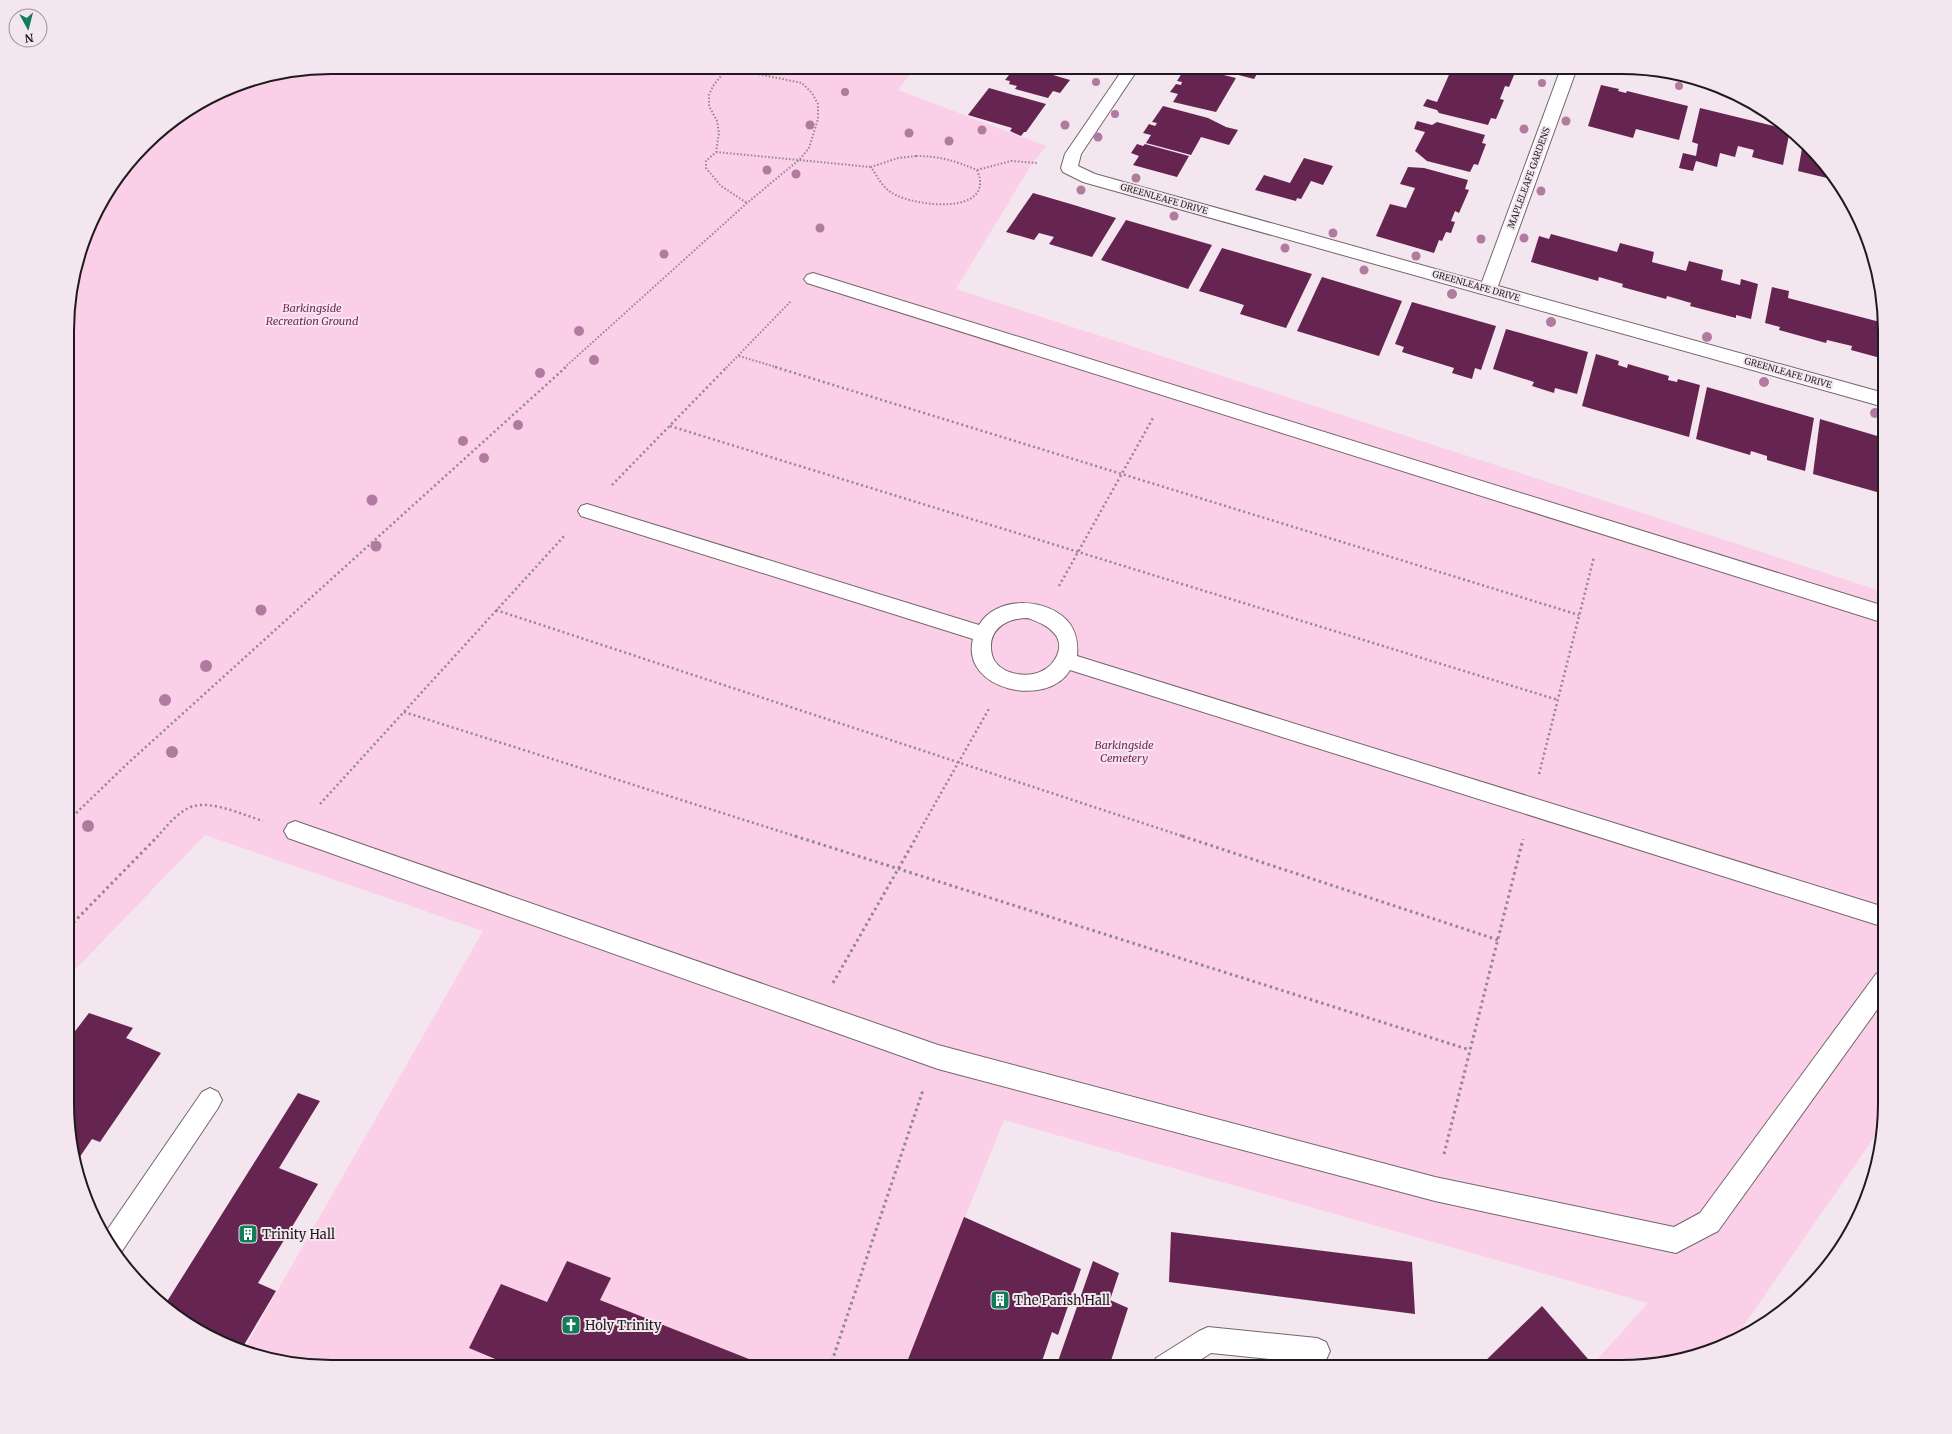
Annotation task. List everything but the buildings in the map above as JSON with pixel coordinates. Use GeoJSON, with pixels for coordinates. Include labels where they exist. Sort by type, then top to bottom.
{"type":"FeatureCollection","features":[{"type":"Feature","properties":{"kind":"street","name":"GREENLEAFE DRIVE"},"geometry":{"type":"LineString","coordinates":[[1128,74],[1073,154],[1069,168],[1089,178],[1878,398]]}},
{"type":"Feature","properties":{"kind":"street","name":"MAPLELEAFE GARDENS"},"geometry":{"type":"LineString","coordinates":[[1488,289],[1567,74]]}},
{"type":"Feature","properties":{"kind":"street"},"geometry":{"type":"LineString","coordinates":[[813,279],[1602,528],[1878,613]]}},
{"type":"Feature","properties":{"kind":"lane"},"geometry":{"type":"LineString","coordinates":[[587,511],[983,634]]}},
{"type":"Feature","properties":{"kind":"lane"},"geometry":{"type":"LineString","coordinates":[[1029,610],[1043,613],[1055,620],[1063,628],[1068,639],[1070,650],[1066,661],[1059,671],[1048,679],[1020,683],[1006,679],[995,673],[987,665],[981,650],[983,634],[989,624],[1007,613],[1029,610]]}},
{"type":"Feature","properties":{"kind":"lane"},"geometry":{"type":"LineString","coordinates":[[1066,661],[1878,915]]}},
{"type":"Feature","properties":{"kind":"lane"},"geometry":{"type":"LineString","coordinates":[[295,831],[938,1057],[1435,1189],[1676,1240],[1709,1222],[1878,990]]}},
{"type":"Feature","properties":{"kind":"lane"},"geometry":{"type":"LineString","coordinates":[[114,1242],[210,1100]]}},
{"type":"Feature","properties":{"kind":"lane"},"geometry":{"type":"LineString","coordinates":[[1176,1360],[1208,1340],[1317,1351]]}},
{"type":"Feature","properties":{"kind":"path"},"geometry":{"type":"LineString","coordinates":[[716,152],[719,131],[717,121],[708,105],[708,97],[716,80],[721,74]]}},
{"type":"Feature","properties":{"kind":"path"},"geometry":{"type":"LineString","coordinates":[[74,815],[127,764],[747,203],[800,159],[809,148],[818,119],[818,104],[812,93],[802,84],[760,74]]}},
{"type":"Feature","properties":{"kind":"path"},"geometry":{"type":"LineString","coordinates":[[747,203],[723,188],[706,170],[705,164],[708,158],[716,152],[871,167],[898,158],[935,156],[953,160],[977,170],[982,178],[981,188],[973,196],[959,203],[941,205],[920,203],[902,198],[888,190],[871,167]]}},
{"type":"Feature","properties":{"kind":"path"},"geometry":{"type":"LineString","coordinates":[[977,170],[1011,161]]}},
{"type":"Feature","properties":{"kind":"path"},"geometry":{"type":"LineString","coordinates":[[74,922],[177,816],[194,806],[211,805],[295,831],[587,511],[813,279]]}},
{"type":"Feature","properties":{"kind":"path"},"geometry":{"type":"LineString","coordinates":[[739,356],[1579,615]]}},
{"type":"Feature","properties":{"kind":"path"},"geometry":{"type":"LineString","coordinates":[[1043,613],[1168,391]]}},
{"type":"Feature","properties":{"kind":"path"},"geometry":{"type":"LineString","coordinates":[[670,426],[1558,700]]}},
{"type":"Feature","properties":{"kind":"path"},"geometry":{"type":"LineString","coordinates":[[1435,1189],[1602,528]]}},
{"type":"Feature","properties":{"kind":"path"},"geometry":{"type":"LineString","coordinates":[[496,610],[1498,940]]}},
{"type":"Feature","properties":{"kind":"path"},"geometry":{"type":"LineString","coordinates":[[816,1014],[1006,679]]}},
{"type":"Feature","properties":{"kind":"path"},"geometry":{"type":"LineString","coordinates":[[404,712],[1470,1050]]}},
{"type":"Feature","properties":{"kind":"path"},"geometry":{"type":"LineString","coordinates":[[832,1360],[923,1090],[938,1057]]}},
{"type":"Feature","properties":{"kind":"green space","name":"Barkingside Cemetery"},"geometry":{"type":"Polygon","coordinates":[[[331,74],[910,74],[898,90],[1046,146],[1030,167],[956,289],[1878,590],[1878,1103],[1876,1134],[1740,1330],[1703,1346],[1654,1358],[1597,1360],[1648,1303],[1004,1120],[908,1360],[331,1360],[298,1358],[281,1355],[246,1345],[483,931],[205,835],[74,971],[74,331],[76,298],[83,265],[101,217],[117,188],[149,149],[188,117],[217,101],[265,83],[298,76],[331,74]]]}},
{"type":"Feature","properties":{"kind":"place","name":"Trinity Hall"},"geometry":{"type":"Point","coordinates":[248,1234]}},
{"type":"Feature","properties":{"kind":"place","name":"The Parish Hall"},"geometry":{"type":"Point","coordinates":[1000,1300]}},
{"type":"Feature","properties":{"kind":"place","name":"Holy Trinity"},"geometry":{"type":"Point","coordinates":[571,1325]}},
{"type":"Feature","properties":{"kind":"park label","name":"Barkingside Recreation Ground"},"geometry":{"type":"Point","coordinates":[312,314]}}]}
